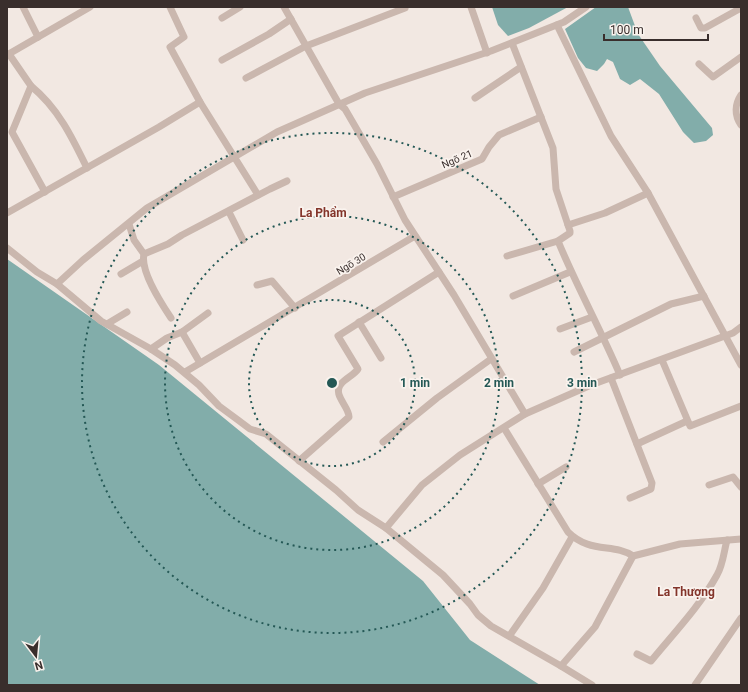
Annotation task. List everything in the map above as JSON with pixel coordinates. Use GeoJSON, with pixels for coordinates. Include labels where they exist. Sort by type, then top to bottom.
{"type":"FeatureCollection","features":[{"type":"Feature","properties":{"kind":"street"},"geometry":{"type":"LineString","coordinates":[[23,7],[38,37]]}},
{"type":"Feature","properties":{"kind":"street"},"geometry":{"type":"LineString","coordinates":[[87,168],[56,112],[43,96],[31,86],[8,54],[88,7]]}},
{"type":"Feature","properties":{"kind":"street"},"geometry":{"type":"LineString","coordinates":[[170,7],[184,34],[182,39],[170,47],[200,102],[258,195]]}},
{"type":"Feature","properties":{"kind":"street"},"geometry":{"type":"LineString","coordinates":[[222,18],[240,7]]}},
{"type":"Feature","properties":{"kind":"street"},"geometry":{"type":"LineString","coordinates":[[284,7],[339,104],[345,108],[393,197],[524,414]]}},
{"type":"Feature","properties":{"kind":"street"},"geometry":{"type":"LineString","coordinates":[[472,7],[487,53]]}},
{"type":"Feature","properties":{"kind":"street"},"geometry":{"type":"LineString","coordinates":[[57,284],[83,260],[147,208],[277,132],[365,93],[487,53],[557,25],[586,7]]}},
{"type":"Feature","properties":{"kind":"street"},"geometry":{"type":"LineString","coordinates":[[246,78],[306,46],[405,8]]}},
{"type":"Feature","properties":{"kind":"street"},"geometry":{"type":"LineString","coordinates":[[696,18],[701,28],[705,28],[741,8]]}},
{"type":"Feature","properties":{"kind":"street"},"geometry":{"type":"LineString","coordinates":[[222,60],[269,34],[291,18]]}},
{"type":"Feature","properties":{"kind":"street"},"geometry":{"type":"LineString","coordinates":[[557,25],[611,136],[648,193],[741,365]]}},
{"type":"Feature","properties":{"kind":"street"},"geometry":{"type":"LineString","coordinates":[[507,256],[558,241],[570,233],[556,189],[553,148],[512,43]]}},
{"type":"Feature","properties":{"kind":"street"},"geometry":{"type":"LineString","coordinates":[[699,64],[713,77],[741,57]]}},
{"type":"Feature","properties":{"kind":"street"},"geometry":{"type":"LineString","coordinates":[[475,98],[522,67]]}},
{"type":"Feature","properties":{"kind":"street"},"geometry":{"type":"LineString","coordinates":[[31,86],[12,132],[45,192]]}},
{"type":"Feature","properties":{"kind":"street"},"geometry":{"type":"LineString","coordinates":[[741,95],[738,100],[736,114],[741,125]]}},
{"type":"Feature","properties":{"kind":"street"},"geometry":{"type":"LineString","coordinates":[[7,213],[200,102]]}},
{"type":"Feature","properties":{"kind":"street","name":"Ngõ 21"},"geometry":{"type":"LineString","coordinates":[[393,197],[482,159],[489,147],[499,135],[541,117]]}},
{"type":"Feature","properties":{"kind":"street"},"geometry":{"type":"LineString","coordinates":[[121,274],[144,257],[182,235],[288,181]]}},
{"type":"Feature","properties":{"kind":"street"},"geometry":{"type":"LineString","coordinates":[[568,225],[605,213],[648,193]]}},
{"type":"Feature","properties":{"kind":"street"},"geometry":{"type":"LineString","coordinates":[[229,212],[243,240]]}},
{"type":"Feature","properties":{"kind":"street"},"geometry":{"type":"LineString","coordinates":[[129,224],[134,240],[144,257],[159,301],[171,318]]}},
{"type":"Feature","properties":{"kind":"street","name":"Ngõ 30"},"geometry":{"type":"LineString","coordinates":[[185,372],[416,236]]}},
{"type":"Feature","properties":{"kind":"street"},"geometry":{"type":"LineString","coordinates":[[558,241],[570,272],[620,375]]}},
{"type":"Feature","properties":{"kind":"street"},"geometry":{"type":"LineString","coordinates":[[7,248],[37,272],[57,284],[107,324],[151,349],[185,372],[219,406],[250,428],[266,434],[358,510],[386,528],[442,575],[466,599],[478,615],[491,626],[510,635],[592,685]]}},
{"type":"Feature","properties":{"kind":"street"},"geometry":{"type":"LineString","coordinates":[[299,461],[349,417],[338,394],[339,388],[342,383],[358,370],[358,368],[338,336],[439,272]]}},
{"type":"Feature","properties":{"kind":"street"},"geometry":{"type":"LineString","coordinates":[[513,296],[570,272]]}},
{"type":"Feature","properties":{"kind":"street"},"geometry":{"type":"LineString","coordinates":[[257,285],[272,280],[295,308]]}},
{"type":"Feature","properties":{"kind":"street"},"geometry":{"type":"LineString","coordinates":[[574,352],[671,304],[704,296]]}},
{"type":"Feature","properties":{"kind":"street"},"geometry":{"type":"LineString","coordinates":[[107,324],[127,312]]}},
{"type":"Feature","properties":{"kind":"street"},"geometry":{"type":"LineString","coordinates":[[151,349],[167,338],[182,332],[208,313]]}},
{"type":"Feature","properties":{"kind":"street"},"geometry":{"type":"LineString","coordinates":[[560,329],[592,317]]}},
{"type":"Feature","properties":{"kind":"street"},"geometry":{"type":"LineString","coordinates":[[359,322],[381,358]]}},
{"type":"Feature","properties":{"kind":"street"},"geometry":{"type":"LineString","coordinates":[[386,528],[422,485],[460,455],[524,414],[611,378],[726,336],[741,327]]}},
{"type":"Feature","properties":{"kind":"street"},"geometry":{"type":"LineString","coordinates":[[182,332],[200,363]]}},
{"type":"Feature","properties":{"kind":"street"},"geometry":{"type":"LineString","coordinates":[[383,442],[437,398],[491,359]]}},
{"type":"Feature","properties":{"kind":"street"},"geometry":{"type":"LineString","coordinates":[[662,360],[687,422],[692,425],[741,406]]}},
{"type":"Feature","properties":{"kind":"street"},"geometry":{"type":"LineString","coordinates":[[611,378],[648,472],[652,487],[651,490],[630,498]]}},
{"type":"Feature","properties":{"kind":"street"},"geometry":{"type":"LineString","coordinates":[[637,444],[687,422]]}},
{"type":"Feature","properties":{"kind":"street"},"geometry":{"type":"LineString","coordinates":[[504,428],[563,525],[572,537],[592,547],[633,556],[680,544],[741,538]]}},
{"type":"Feature","properties":{"kind":"street"},"geometry":{"type":"LineString","coordinates":[[538,484],[566,467]]}},
{"type":"Feature","properties":{"kind":"street"},"geometry":{"type":"LineString","coordinates":[[709,485],[733,477],[741,487]]}},
{"type":"Feature","properties":{"kind":"street"},"geometry":{"type":"LineString","coordinates":[[510,635],[543,588],[572,537]]}},
{"type":"Feature","properties":{"kind":"street"},"geometry":{"type":"LineString","coordinates":[[638,654],[651,661],[683,623],[717,575],[727,540]]}},
{"type":"Feature","properties":{"kind":"street"},"geometry":{"type":"LineString","coordinates":[[561,666],[595,627],[633,556]]}},
{"type":"Feature","properties":{"kind":"street"},"geometry":{"type":"LineString","coordinates":[[695,685],[741,618]]}},
{"type":"Feature","properties":{"kind":"water"},"geometry":{"type":"Polygon","coordinates":[[[492,7],[568,7],[529,28],[508,36],[498,25],[492,7]]]}},
{"type":"Feature","properties":{"kind":"water"},"geometry":{"type":"Polygon","coordinates":[[[596,7],[628,7],[638,34],[660,66],[712,128],[713,135],[706,141],[694,143],[683,132],[659,94],[640,79],[630,85],[620,79],[613,62],[607,59],[597,71],[586,68],[578,58],[565,29],[596,7]]]}},
{"type":"Feature","properties":{"kind":"water"},"geometry":{"type":"Polygon","coordinates":[[[7,259],[159,365],[423,581],[470,640],[540,685],[7,685],[7,259]]]}},
{"type":"Feature","properties":{"kind":"district","name":"La Phẩm"},"geometry":{"type":"Point","coordinates":[323,213]}},
{"type":"Feature","properties":{"kind":"district","name":"La Thượng"},"geometry":{"type":"Point","coordinates":[686,592]}}]}
